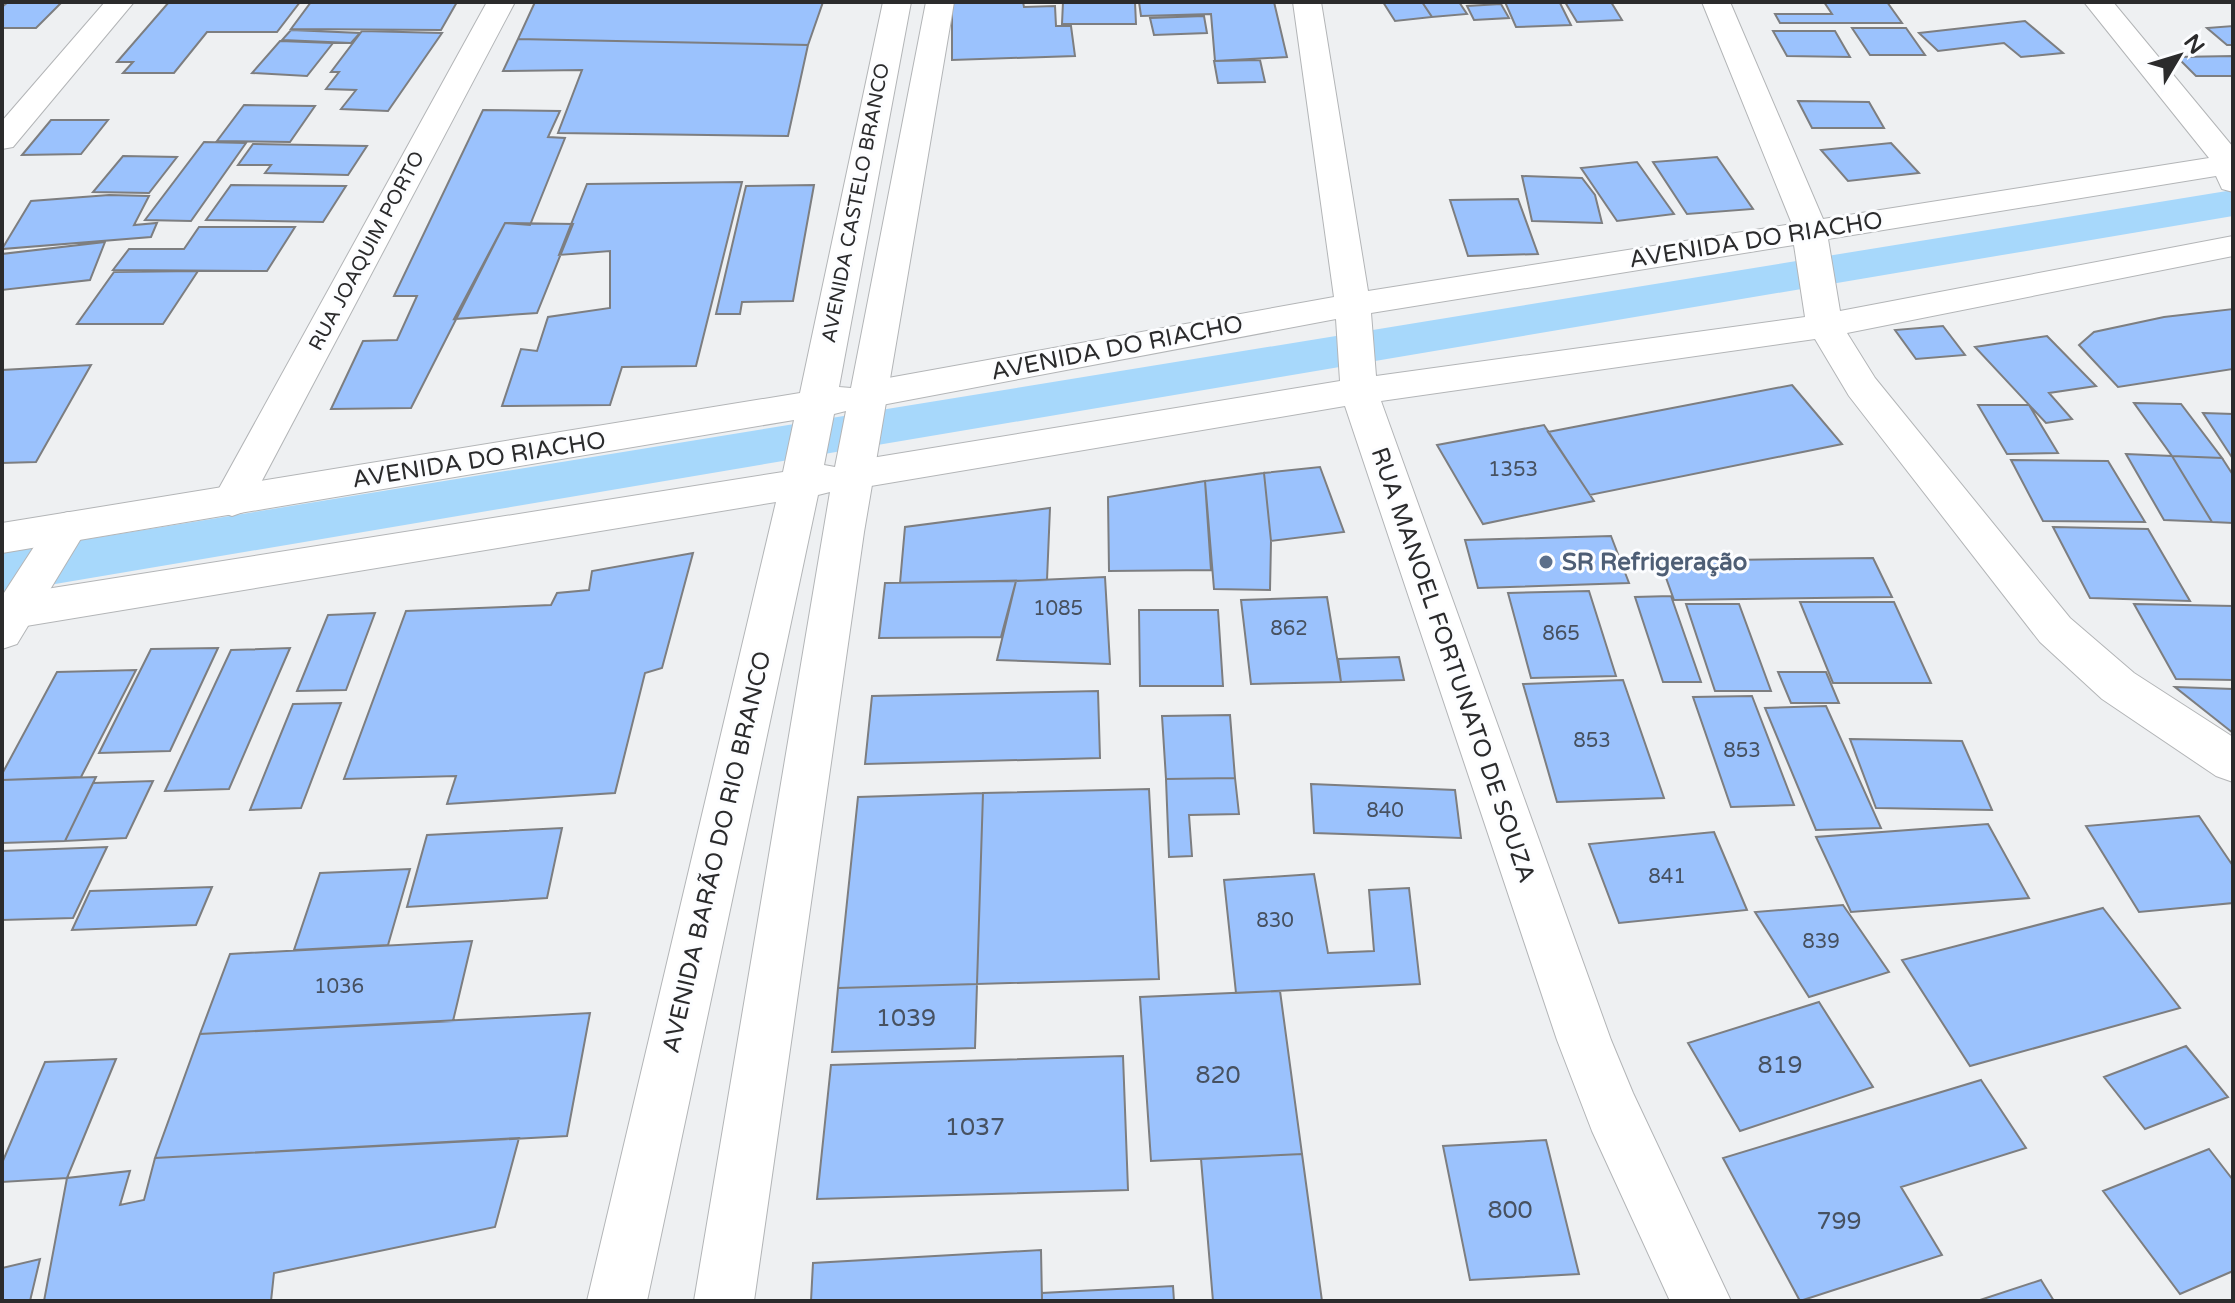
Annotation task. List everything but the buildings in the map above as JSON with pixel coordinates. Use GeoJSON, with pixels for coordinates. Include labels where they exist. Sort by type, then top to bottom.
{"type":"FeatureCollection","features":[{"type":"Feature","properties":{"kind":"street"},"geometry":{"type":"LineString","coordinates":[[2,140],[120,2]]}},
{"type":"Feature","properties":{"kind":"street","name":"RUA JOAQUIM PORTO"},"geometry":{"type":"LineString","coordinates":[[232,501],[501,2]]}},
{"type":"Feature","properties":{"kind":"street","name":"AVENIDA CASTELO BRANCO"},"geometry":{"type":"LineString","coordinates":[[809,442],[897,2]]}},
{"type":"Feature","properties":{"kind":"street","name":"AVENIDA CASTELO BRANCO"},"geometry":{"type":"LineString","coordinates":[[865,405],[940,2]]}},
{"type":"Feature","properties":{"kind":"street","name":"RUA MANOEL FORTUNATO DE SOUZA"},"geometry":{"type":"LineString","coordinates":[[1307,2],[1353,305],[1359,391],[1584,1040],[1612,1111],[1701,1301]]}},
{"type":"Feature","properties":{"kind":"street"},"geometry":{"type":"LineString","coordinates":[[1716,2],[1811,242],[1821,310],[1862,387],[2055,630],[2118,686],[2233,762]]}},
{"type":"Feature","properties":{"kind":"street"},"geometry":{"type":"LineString","coordinates":[[2098,2],[2232,170]]}},
{"type":"Feature","properties":{"kind":"street","name":"AVENIDA DO RIACHO"},"geometry":{"type":"LineString","coordinates":[[12,611],[809,442],[865,405],[1353,305],[1811,242],[2232,170]]}},
{"type":"Feature","properties":{"kind":"street","name":"AVENIDA DO RIACHO"},"geometry":{"type":"LineString","coordinates":[[2,538],[62,535],[232,501],[809,442],[856,464],[1359,391],[1821,310],[2233,246]]}},
{"type":"Feature","properties":{"kind":"street"},"geometry":{"type":"LineString","coordinates":[[724,1301],[865,405]]}},
{"type":"Feature","properties":{"kind":"street","name":"AVENIDA BARÃO DO RIO BRANCO"},"geometry":{"type":"LineString","coordinates":[[617,1301],[809,442]]}},
{"type":"Feature","properties":{"kind":"street"},"geometry":{"type":"LineString","coordinates":[[12,611],[62,535]]}},
{"type":"Feature","properties":{"kind":"waterway"},"geometry":{"type":"LineString","coordinates":[[2,573],[2233,203]]}},
{"type":"Feature","properties":{"kind":"place","name":"SR Refrigeração"},"geometry":{"type":"Point","coordinates":[1546,562]}}]}
